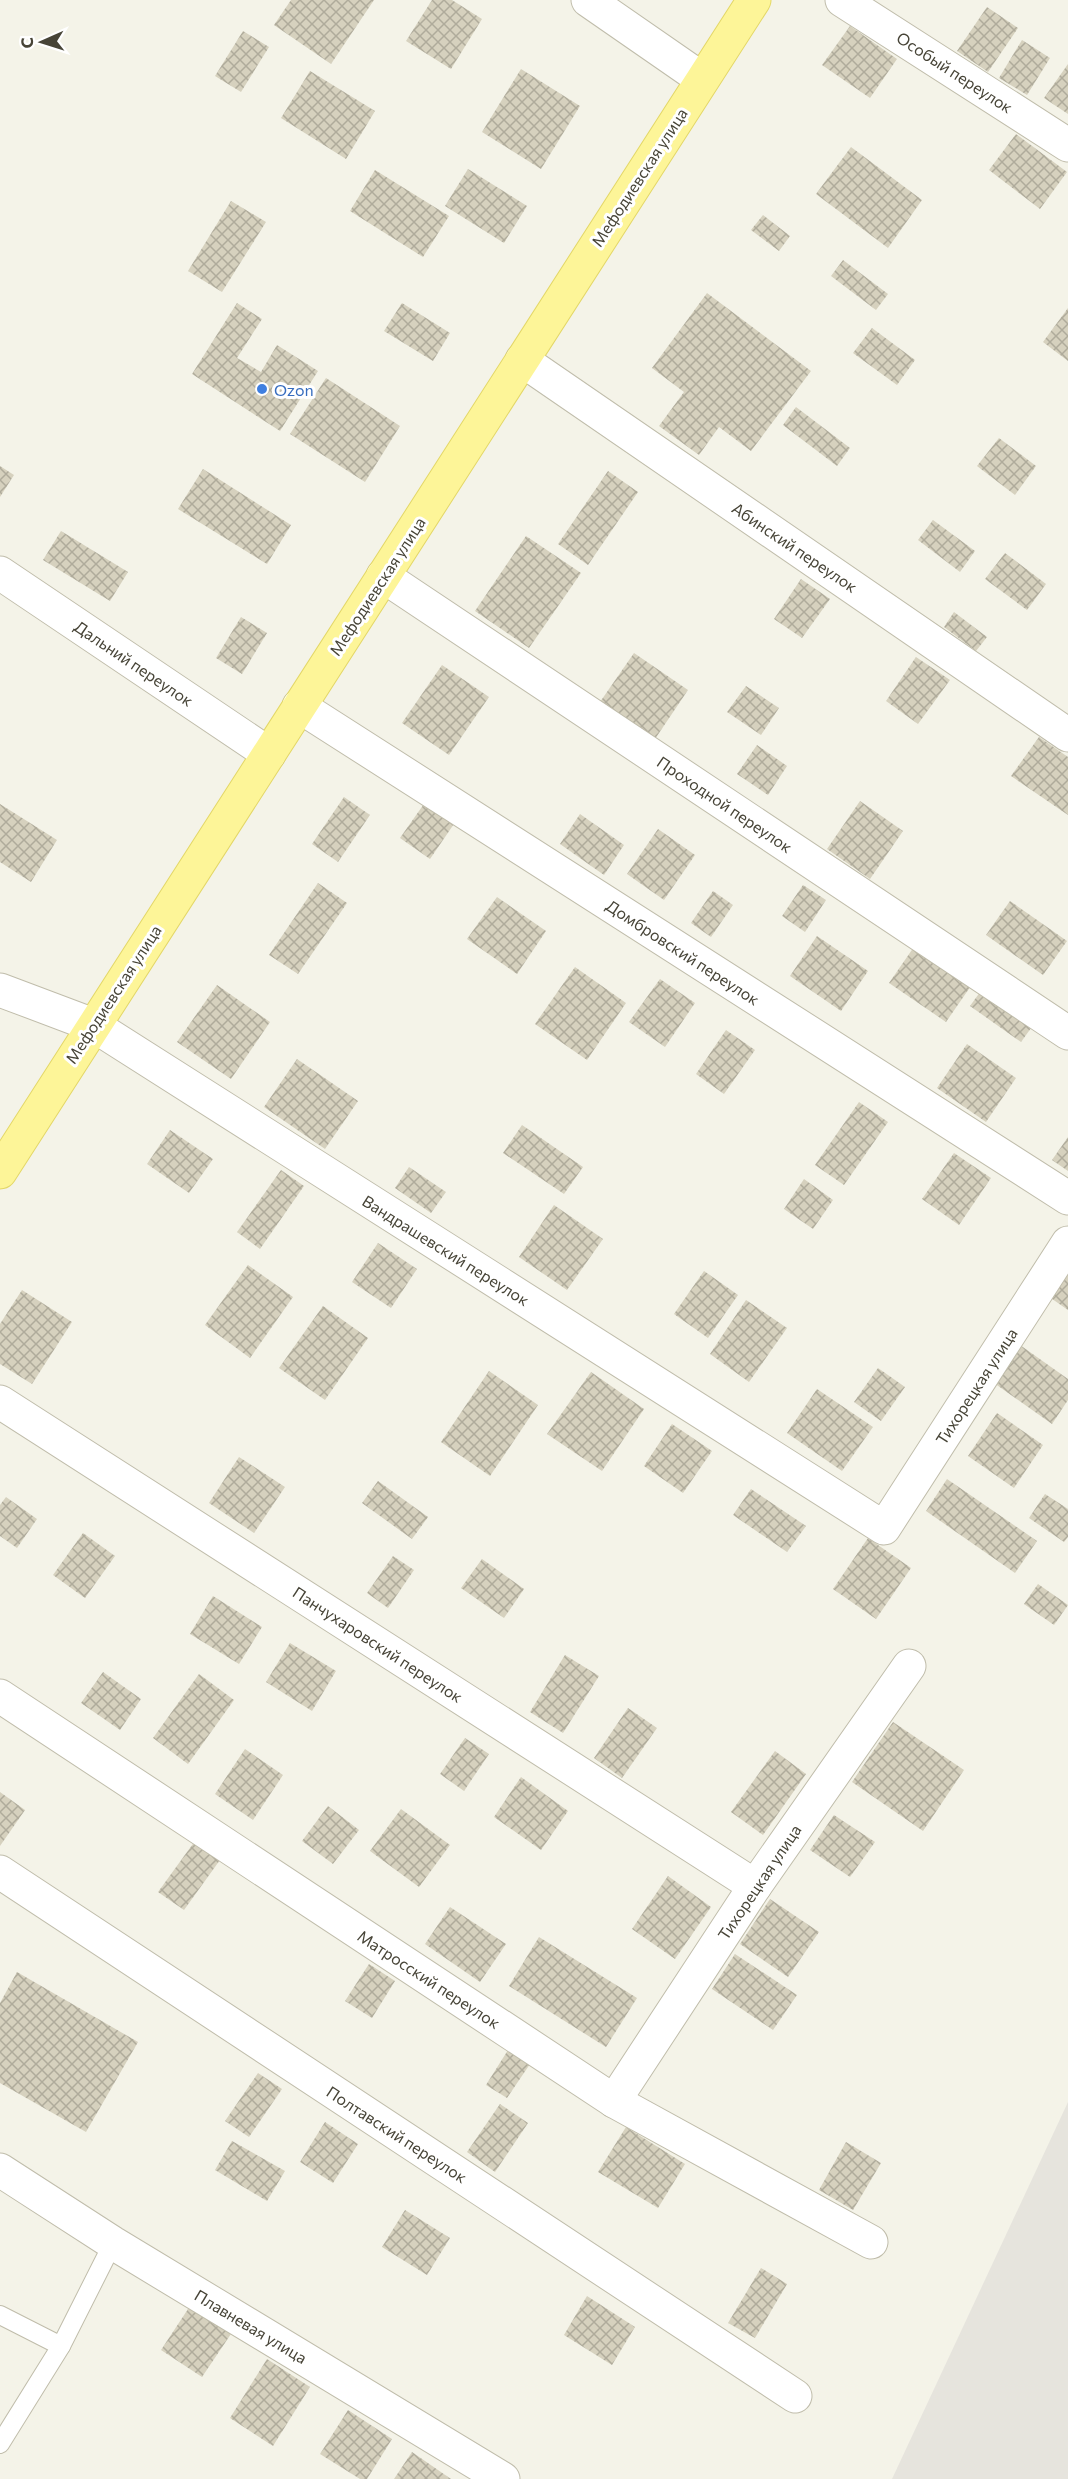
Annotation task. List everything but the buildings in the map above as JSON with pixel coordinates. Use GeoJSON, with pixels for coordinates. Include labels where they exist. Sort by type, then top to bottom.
{"type":"FeatureCollection","features":[{"type":"Feature","properties":{"kind":"main road","name":"Мефодиевская улица"},"geometry":{"type":"LineString","coordinates":[[0,1172],[754,0]]}},
{"type":"Feature","properties":{"kind":"street"},"geometry":{"type":"LineString","coordinates":[[588,0],[702,79]]}},
{"type":"Feature","properties":{"kind":"street","name":"Особый переулок"},"geometry":{"type":"LineString","coordinates":[[842,0],[1068,145]]}},
{"type":"Feature","properties":{"kind":"street","name":"Абинский переулок"},"geometry":{"type":"LineString","coordinates":[[522,360],[1068,735]]}},
{"type":"Feature","properties":{"kind":"street","name":"Дальний переулок"},"geometry":{"type":"LineString","coordinates":[[0,573],[269,754]]}},
{"type":"Feature","properties":{"kind":"street","name":"Проходной переулок"},"geometry":{"type":"LineString","coordinates":[[383,576],[1068,1033]]}},
{"type":"Feature","properties":{"kind":"street","name":"Домбровский переулок"},"geometry":{"type":"LineString","coordinates":[[299,706],[1068,1198]]}},
{"type":"Feature","properties":{"kind":"street","name":"Вандрашевский переулок"},"geometry":{"type":"LineString","coordinates":[[0,990],[93,1025],[884,1528]]}},
{"type":"Feature","properties":{"kind":"street","name":"Тихорецкая улица"},"geometry":{"type":"LineString","coordinates":[[884,1528],[1068,1243]]}},
{"type":"Feature","properties":{"kind":"street","name":"Панчухаровский переулок"},"geometry":{"type":"LineString","coordinates":[[0,1402],[755,1886]]}},
{"type":"Feature","properties":{"kind":"street","name":"Тихорецкая улица"},"geometry":{"type":"LineString","coordinates":[[614,2101],[755,1886],[909,1666]]}},
{"type":"Feature","properties":{"kind":"street","name":"Матросский переулок"},"geometry":{"type":"LineString","coordinates":[[0,1695],[614,2101],[871,2242]]}},
{"type":"Feature","properties":{"kind":"street","name":"Полтавский переулок"},"geometry":{"type":"LineString","coordinates":[[0,1872],[795,2396]]}},
{"type":"Feature","properties":{"kind":"street","name":"Плавневая улица"},"geometry":{"type":"LineString","coordinates":[[0,2170],[113,2243],[503,2479]]}},
{"type":"Feature","properties":{"kind":"lane"},"geometry":{"type":"LineString","coordinates":[[0,2444],[61,2346],[113,2243]]}},
{"type":"Feature","properties":{"kind":"lane"},"geometry":{"type":"LineString","coordinates":[[0,2316],[61,2346]]}},
{"type":"Feature","properties":{"kind":"shaded area"},"geometry":{"type":"Polygon","coordinates":[[[1068,2102],[1068,2479],[892,2479],[1068,2102]]]}},
{"type":"Feature","properties":{"kind":"place","name":"Ozon"},"geometry":{"type":"Point","coordinates":[262,389]}}]}
